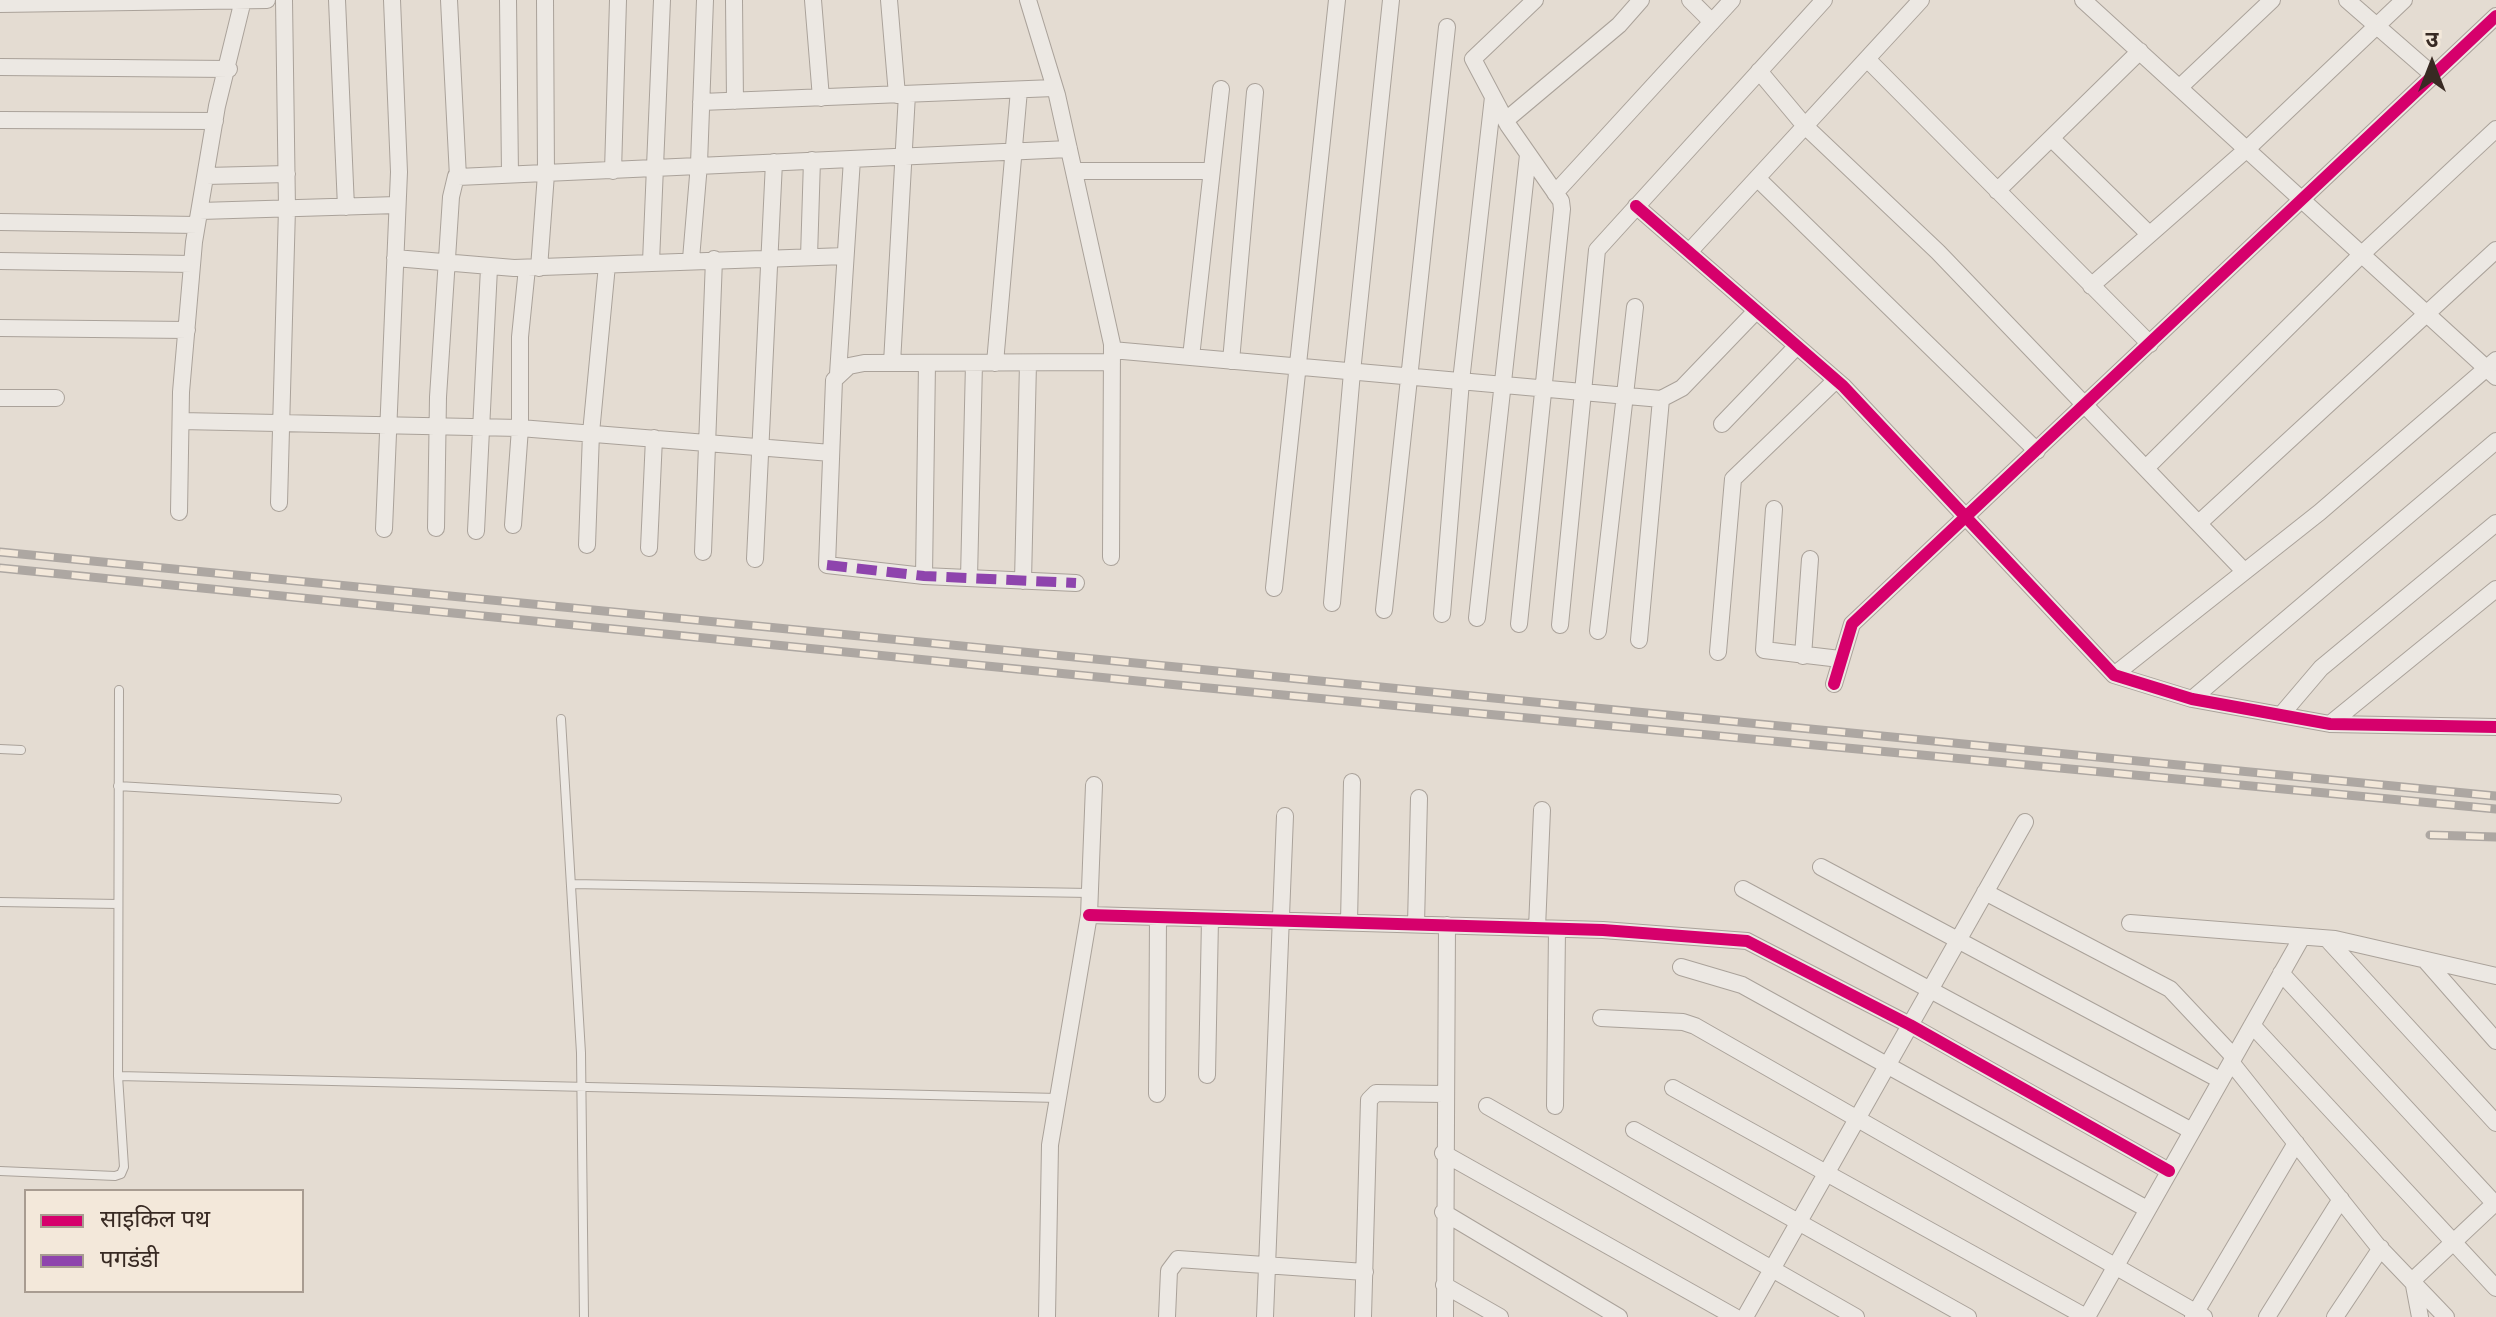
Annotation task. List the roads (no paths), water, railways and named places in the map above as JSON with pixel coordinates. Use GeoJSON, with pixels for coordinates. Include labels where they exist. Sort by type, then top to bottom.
{"type":"FeatureCollection","features":[{"type":"Feature","properties":{"kind":"street"},"geometry":{"type":"LineString","coordinates":[[0,4],[266,0]]}},
{"type":"Feature","properties":{"kind":"street"},"geometry":{"type":"LineString","coordinates":[[279,503],[287,208],[284,0]]}},
{"type":"Feature","properties":{"kind":"street"},"geometry":{"type":"LineString","coordinates":[[337,0],[346,207]]}},
{"type":"Feature","properties":{"kind":"street"},"geometry":{"type":"LineString","coordinates":[[384,529],[397,205],[392,0]]}},
{"type":"Feature","properties":{"kind":"street"},"geometry":{"type":"LineString","coordinates":[[436,528],[440,427],[438,397],[451,190],[456,176],[449,0]]}},
{"type":"Feature","properties":{"kind":"street"},"geometry":{"type":"LineString","coordinates":[[508,0],[510,174]]}},
{"type":"Feature","properties":{"kind":"street"},"geometry":{"type":"LineString","coordinates":[[513,525],[520,428],[520,337],[546,174],[545,0]]}},
{"type":"Feature","properties":{"kind":"street"},"geometry":{"type":"LineString","coordinates":[[613,171],[618,0]]}},
{"type":"Feature","properties":{"kind":"street"},"geometry":{"type":"LineString","coordinates":[[651,262],[662,0]]}},
{"type":"Feature","properties":{"kind":"street"},"geometry":{"type":"LineString","coordinates":[[691,259],[699,164],[705,0]]}},
{"type":"Feature","properties":{"kind":"street"},"geometry":{"type":"LineString","coordinates":[[734,0],[735,101]]}},
{"type":"Feature","properties":{"kind":"street"},"geometry":{"type":"LineString","coordinates":[[813,0],[821,98]]}},
{"type":"Feature","properties":{"kind":"street"},"geometry":{"type":"LineString","coordinates":[[889,0],[902,94],[903,157],[892,363]]}},
{"type":"Feature","properties":{"kind":"street"},"geometry":{"type":"LineString","coordinates":[[1028,0],[1069,149],[1112,356],[1111,557]]}},
{"type":"Feature","properties":{"kind":"street"},"geometry":{"type":"LineString","coordinates":[[1274,588],[1337,0]]}},
{"type":"Feature","properties":{"kind":"street"},"geometry":{"type":"LineString","coordinates":[[1332,603],[1352,372],[1391,0]]}},
{"type":"Feature","properties":{"kind":"street"},"geometry":{"type":"LineString","coordinates":[[1519,624],[1562,215],[1555,193],[1506,120],[1473,59],[1535,0]]}},
{"type":"Feature","properties":{"kind":"street"},"geometry":{"type":"LineString","coordinates":[[1506,120],[1619,25],[1641,0]]}},
{"type":"Feature","properties":{"kind":"street"},"geometry":{"type":"LineString","coordinates":[[1690,0],[1712,22]]}},
{"type":"Feature","properties":{"kind":"street"},"geometry":{"type":"LineString","coordinates":[[1555,193],[1732,0]]}},
{"type":"Feature","properties":{"kind":"street"},"geometry":{"type":"LineString","coordinates":[[1560,625],[1597,250],[1824,0]]}},
{"type":"Feature","properties":{"kind":"street"},"geometry":{"type":"LineString","coordinates":[[1689,252],[1921,0]]}},
{"type":"Feature","properties":{"kind":"street"},"geometry":{"type":"LineString","coordinates":[[2083,0],[2429,314],[2493,368],[2320,512],[2114,675]]}},
{"type":"Feature","properties":{"kind":"street"},"geometry":{"type":"LineString","coordinates":[[2180,87],[2272,0]]}},
{"type":"Feature","properties":{"kind":"street"},"geometry":{"type":"LineString","coordinates":[[2347,0],[2433,75]]}},
{"type":"Feature","properties":{"kind":"street"},"geometry":{"type":"LineString","coordinates":[[2091,286],[2247,149],[2404,0]]}},
{"type":"Feature","properties":{"kind":"street"},"geometry":{"type":"LineString","coordinates":[[179,512],[181,421],[192,264],[215,121],[229,69],[232,1]]}},
{"type":"Feature","properties":{"kind":"street"},"geometry":{"type":"LineString","coordinates":[[1834,684],[1852,624],[2496,16]]}},
{"type":"Feature","properties":{"kind":"street"},"geometry":{"type":"LineString","coordinates":[[1384,610],[1447,27]]}},
{"type":"Feature","properties":{"kind":"street"},"geometry":{"type":"LineString","coordinates":[[1997,191],[2140,51]]}},
{"type":"Feature","properties":{"kind":"street"},"geometry":{"type":"LineString","coordinates":[[1867,59],[2150,344]]}},
{"type":"Feature","properties":{"kind":"street"},"geometry":{"type":"LineString","coordinates":[[0,67],[229,69]]}},
{"type":"Feature","properties":{"kind":"street"},"geometry":{"type":"LineString","coordinates":[[1759,71],[1805,126],[1938,252],[2244,571]]}},
{"type":"Feature","properties":{"kind":"street"},"geometry":{"type":"LineString","coordinates":[[701,102],[1054,88]]}},
{"type":"Feature","properties":{"kind":"street"},"geometry":{"type":"LineString","coordinates":[[1191,357],[1221,89]]}},
{"type":"Feature","properties":{"kind":"street"},"geometry":{"type":"LineString","coordinates":[[995,363],[1019,90]]}},
{"type":"Feature","properties":{"kind":"street"},"geometry":{"type":"LineString","coordinates":[[1231,361],[1255,92]]}},
{"type":"Feature","properties":{"kind":"street"},"geometry":{"type":"LineString","coordinates":[[1442,614],[1461,381],[1493,97]]}},
{"type":"Feature","properties":{"kind":"street"},"geometry":{"type":"LineString","coordinates":[[0,120],[215,121]]}},
{"type":"Feature","properties":{"kind":"street"},"geometry":{"type":"LineString","coordinates":[[2146,468],[2363,253],[2496,129]]}},
{"type":"Feature","properties":{"kind":"street"},"geometry":{"type":"LineString","coordinates":[[2051,138],[2148,233]]}},
{"type":"Feature","properties":{"kind":"street"},"geometry":{"type":"LineString","coordinates":[[456,176],[1069,149]]}},
{"type":"Feature","properties":{"kind":"street"},"geometry":{"type":"LineString","coordinates":[[1477,618],[1528,155]]}},
{"type":"Feature","properties":{"kind":"street"},"geometry":{"type":"LineString","coordinates":[[838,374],[852,159]]}},
{"type":"Feature","properties":{"kind":"street"},"geometry":{"type":"LineString","coordinates":[[809,257],[812,160]]}},
{"type":"Feature","properties":{"kind":"street"},"geometry":{"type":"LineString","coordinates":[[755,559],[774,162]]}},
{"type":"Feature","properties":{"kind":"street"},"geometry":{"type":"LineString","coordinates":[[1074,171],[1211,171]]}},
{"type":"Feature","properties":{"kind":"street"},"geometry":{"type":"LineString","coordinates":[[206,176],[287,174]]}},
{"type":"Feature","properties":{"kind":"street"},"geometry":{"type":"LineString","coordinates":[[1757,178],[2037,451]]}},
{"type":"Feature","properties":{"kind":"street"},"geometry":{"type":"LineString","coordinates":[[0,222],[198,218],[287,208],[397,205]]}},
{"type":"Feature","properties":{"kind":"street"},"geometry":{"type":"LineString","coordinates":[[1636,206],[1836,380],[2114,675],[2192,699],[2330,724],[2495,727]]}},
{"type":"Feature","properties":{"kind":"street"},"geometry":{"type":"LineString","coordinates":[[2199,523],[2496,250]]}},
{"type":"Feature","properties":{"kind":"street"},"geometry":{"type":"LineString","coordinates":[[395,258],[489,268],[533,268],[691,259],[845,256]]}},
{"type":"Feature","properties":{"kind":"street"},"geometry":{"type":"LineString","coordinates":[[703,552],[714,259]]}},
{"type":"Feature","properties":{"kind":"street"},"geometry":{"type":"LineString","coordinates":[[0,261],[192,264]]}},
{"type":"Feature","properties":{"kind":"street"},"geometry":{"type":"LineString","coordinates":[[587,545],[591,433],[607,265]]}},
{"type":"Feature","properties":{"kind":"street"},"geometry":{"type":"LineString","coordinates":[[476,531],[489,268]]}},
{"type":"Feature","properties":{"kind":"street"},"geometry":{"type":"LineString","coordinates":[[1598,631],[1635,307]]}},
{"type":"Feature","properties":{"kind":"street"},"geometry":{"type":"LineString","coordinates":[[1076,583],[924,576],[827,565],[834,380],[838,374],[849,366],[864,363],[1028,363],[1112,356],[1191,357],[1661,399],[1682,388],[1756,311]]}},
{"type":"Feature","properties":{"kind":"street"},"geometry":{"type":"LineString","coordinates":[[0,328],[187,330]]}},
{"type":"Feature","properties":{"kind":"street"},"geometry":{"type":"LineString","coordinates":[[1722,424],[1797,346]]}},
{"type":"Feature","properties":{"kind":"street"},"geometry":{"type":"LineString","coordinates":[[924,576],[927,363]]}},
{"type":"Feature","properties":{"kind":"street"},"geometry":{"type":"LineString","coordinates":[[969,578],[974,363]]}},
{"type":"Feature","properties":{"kind":"street"},"geometry":{"type":"LineString","coordinates":[[1023,581],[1028,363]]}},
{"type":"Feature","properties":{"kind":"street"},"geometry":{"type":"LineString","coordinates":[[1718,652],[1733,479],[1836,380]]}},
{"type":"Feature","properties":{"kind":"street"},"geometry":{"type":"LineString","coordinates":[[0,398],[56,398]]}},
{"type":"Feature","properties":{"kind":"street"},"geometry":{"type":"LineString","coordinates":[[1639,640],[1661,399]]}},
{"type":"Feature","properties":{"kind":"street"},"geometry":{"type":"LineString","coordinates":[[181,421],[520,428],[831,453]]}},
{"type":"Feature","properties":{"kind":"street"},"geometry":{"type":"LineString","coordinates":[[649,548],[654,438]]}},
{"type":"Feature","properties":{"kind":"street"},"geometry":{"type":"LineString","coordinates":[[2192,699],[2496,441]]}},
{"type":"Feature","properties":{"kind":"street"},"geometry":{"type":"LineString","coordinates":[[1774,509],[1764,650],[1840,659]]}},
{"type":"Feature","properties":{"kind":"street"},"geometry":{"type":"LineString","coordinates":[[2281,715],[2321,668],[2496,523]]}},
{"type":"Feature","properties":{"kind":"street"},"geometry":{"type":"LineString","coordinates":[[1803,656],[1810,559]]}},
{"type":"Feature","properties":{"kind":"street"},"geometry":{"type":"LineString","coordinates":[[2330,724],[2496,589]]}},
{"type":"Feature","properties":{"kind":"street"},"geometry":{"type":"LineString","coordinates":[[1349,922],[1352,782]]}},
{"type":"Feature","properties":{"kind":"street"},"geometry":{"type":"LineString","coordinates":[[1047,1317],[1050,1145],[1089,915],[1094,785]]}},
{"type":"Feature","properties":{"kind":"street"},"geometry":{"type":"LineString","coordinates":[[1416,924],[1419,798]]}},
{"type":"Feature","properties":{"kind":"street"},"geometry":{"type":"LineString","coordinates":[[1537,928],[1542,810]]}},
{"type":"Feature","properties":{"kind":"street"},"geometry":{"type":"LineString","coordinates":[[1265,1317],[1285,816]]}},
{"type":"Feature","properties":{"kind":"street"},"geometry":{"type":"LineString","coordinates":[[1745,1317],[2025,822]]}},
{"type":"Feature","properties":{"kind":"street"},"geometry":{"type":"LineString","coordinates":[[1821,867],[2220,1080]]}},
{"type":"Feature","properties":{"kind":"street"},"geometry":{"type":"LineString","coordinates":[[1743,889],[2192,1131]]}},
{"type":"Feature","properties":{"kind":"street"},"geometry":{"type":"LineString","coordinates":[[1985,892],[2170,989],[2232,1059],[2381,1248],[2446,1317]]}},
{"type":"Feature","properties":{"kind":"street"},"geometry":{"type":"LineString","coordinates":[[1089,915],[1537,928],[1747,941],[1910,1025],[2169,1171]]}},
{"type":"Feature","properties":{"kind":"street"},"geometry":{"type":"LineString","coordinates":[[1157,1094],[1158,917]]}},
{"type":"Feature","properties":{"kind":"street"},"geometry":{"type":"LineString","coordinates":[[1207,1075],[1210,919]]}},
{"type":"Feature","properties":{"kind":"street"},"geometry":{"type":"LineString","coordinates":[[2130,923],[2327,939],[2496,976]]}},
{"type":"Feature","properties":{"kind":"street"},"geometry":{"type":"LineString","coordinates":[[1445,1317],[1443,1153],[1447,925]]}},
{"type":"Feature","properties":{"kind":"street"},"geometry":{"type":"LineString","coordinates":[[1555,1106],[1557,929]]}},
{"type":"Feature","properties":{"kind":"street"},"geometry":{"type":"LineString","coordinates":[[1673,1088],[2086,1317],[2302,937]]}},
{"type":"Feature","properties":{"kind":"street"},"geometry":{"type":"LineString","coordinates":[[2327,939],[2496,1123]]}},
{"type":"Feature","properties":{"kind":"street"},"geometry":{"type":"LineString","coordinates":[[2425,960],[2496,1041]]}},
{"type":"Feature","properties":{"kind":"street"},"geometry":{"type":"LineString","coordinates":[[1681,967],[1742,985],[2147,1209]]}},
{"type":"Feature","properties":{"kind":"street"},"geometry":{"type":"LineString","coordinates":[[2281,973],[2495,1204],[2413,1280]]}},
{"type":"Feature","properties":{"kind":"street"},"geometry":{"type":"LineString","coordinates":[[1601,1018],[1683,1022],[1695,1026],[2198,1315],[2296,1143]]}},
{"type":"Feature","properties":{"kind":"street"},"geometry":{"type":"LineString","coordinates":[[2252,1025],[2496,1288]]}},
{"type":"Feature","properties":{"kind":"street"},"geometry":{"type":"LineString","coordinates":[[1363,1317],[1371,1095],[1444,1094]]}},
{"type":"Feature","properties":{"kind":"street"},"geometry":{"type":"LineString","coordinates":[[1487,1106],[1856,1317]]}},
{"type":"Feature","properties":{"kind":"street"},"geometry":{"type":"LineString","coordinates":[[1634,1130],[1968,1317]]}},
{"type":"Feature","properties":{"kind":"street"},"geometry":{"type":"LineString","coordinates":[[1443,1153],[1735,1317]]}},
{"type":"Feature","properties":{"kind":"street"},"geometry":{"type":"LineString","coordinates":[[2267,1317],[2341,1199]]}},
{"type":"Feature","properties":{"kind":"street"},"geometry":{"type":"LineString","coordinates":[[1443,1212],[1619,1317]]}},
{"type":"Feature","properties":{"kind":"street"},"geometry":{"type":"LineString","coordinates":[[2335,1317],[2381,1248]]}},
{"type":"Feature","properties":{"kind":"street"},"geometry":{"type":"LineString","coordinates":[[1167,1317],[1169,1271],[1178,1259],[1365,1272]]}},
{"type":"Feature","properties":{"kind":"street"},"geometry":{"type":"LineString","coordinates":[[2413,1280],[2420,1317]]}},
{"type":"Feature","properties":{"kind":"street"},"geometry":{"type":"LineString","coordinates":[[1444,1285],[1500,1317]]}},
{"type":"Feature","properties":{"kind":"lane"},"geometry":{"type":"LineString","coordinates":[[0,1171],[121,1174],[124,1167],[118,1076],[119,690]]}},
{"type":"Feature","properties":{"kind":"lane"},"geometry":{"type":"LineString","coordinates":[[561,719],[581,1089],[584,1317]]}},
{"type":"Feature","properties":{"kind":"lane"},"geometry":{"type":"LineString","coordinates":[[0,749],[21,750]]}},
{"type":"Feature","properties":{"kind":"lane"},"geometry":{"type":"LineString","coordinates":[[118,786],[337,799]]}},
{"type":"Feature","properties":{"kind":"lane"},"geometry":{"type":"LineString","coordinates":[[571,884],[1089,893]]}},
{"type":"Feature","properties":{"kind":"lane"},"geometry":{"type":"LineString","coordinates":[[0,902],[118,904]]}},
{"type":"Feature","properties":{"kind":"lane"},"geometry":{"type":"LineString","coordinates":[[118,1076],[1058,1098]]}},
{"type":"Feature","properties":{"kind":"railway"},"geometry":{"type":"LineString","coordinates":[[0,552],[2496,796]]}},
{"type":"Feature","properties":{"kind":"railway"},"geometry":{"type":"LineString","coordinates":[[0,568],[1198,687],[2496,809]]}},
{"type":"Feature","properties":{"kind":"railway"},"geometry":{"type":"LineString","coordinates":[[2430,835],[2496,837]]}}]}
